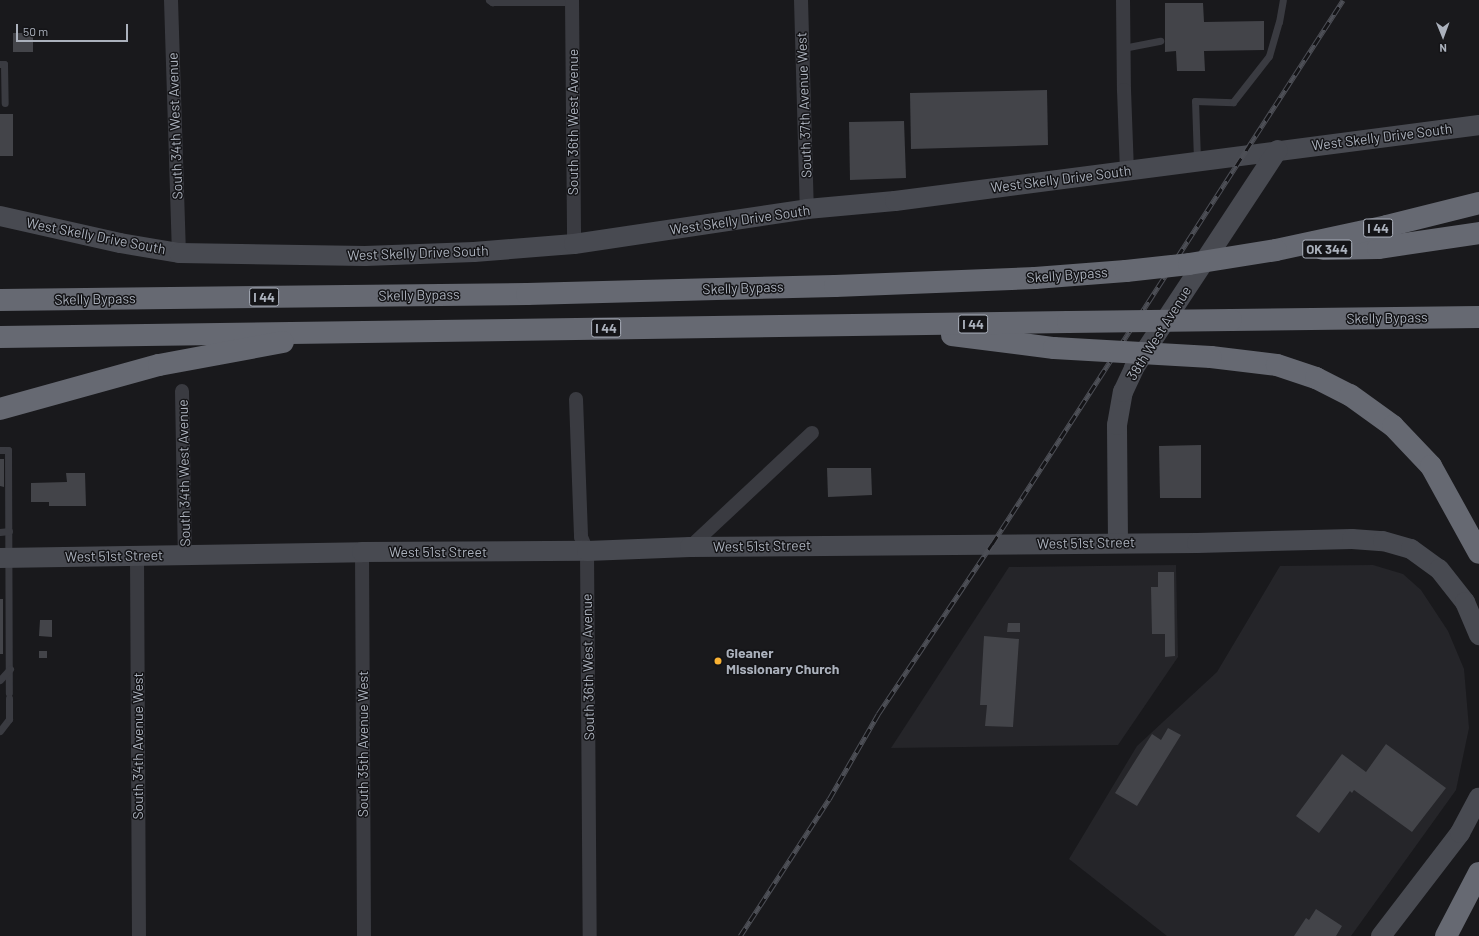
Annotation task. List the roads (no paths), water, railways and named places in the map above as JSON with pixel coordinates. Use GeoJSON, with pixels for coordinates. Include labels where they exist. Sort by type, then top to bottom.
{"type":"FeatureCollection","features":[{"type":"Feature","properties":{"kind":"highway","name":"Skelly Bypass"},"geometry":{"type":"LineString","coordinates":[[0,300],[551,294],[1011,279],[1126,271],[1189,264],[1276,250],[1387,226],[1479,203]]}},
{"type":"Feature","properties":{"kind":"highway","name":"OK 344"},"geometry":{"type":"LineString","coordinates":[[1276,250],[1378,248],[1479,233]]}},
{"type":"Feature","properties":{"kind":"highway","name":"Skelly Bypass"},"geometry":{"type":"LineString","coordinates":[[0,337],[333,331],[1479,317]]}},
{"type":"Feature","properties":{"kind":"highway"},"geometry":{"type":"LineString","coordinates":[[1405,318],[1479,329]]}},
{"type":"Feature","properties":{"kind":"highway"},"geometry":{"type":"LineString","coordinates":[[878,325],[1054,348],[1211,357],[1276,365],[1316,378],[1350,394],[1387,421],[1431,466],[1479,553]]}},
{"type":"Feature","properties":{"kind":"highway"},"geometry":{"type":"LineString","coordinates":[[0,409],[159,365],[233,352],[333,331]]}},
{"type":"Feature","properties":{"kind":"highway"},"geometry":{"type":"LineString","coordinates":[[1446,936],[1479,874]]}},
{"type":"Feature","properties":{"kind":"highway"},"geometry":{"type":"LineString","coordinates":[[1451,936],[1479,899]]}},
{"type":"Feature","properties":{"kind":"street","name":"South 34th West Avenue"},"geometry":{"type":"LineString","coordinates":[[171,0],[179,253]]}},
{"type":"Feature","properties":{"kind":"street","name":"South 37th Avenue West"},"geometry":{"type":"LineString","coordinates":[[801,0],[807,210]]}},
{"type":"Feature","properties":{"kind":"street"},"geometry":{"type":"LineString","coordinates":[[1123,0],[1127,170]]}},
{"type":"Feature","properties":{"kind":"street","name":"South 36th West Avenue"},"geometry":{"type":"LineString","coordinates":[[572,1],[574,244]]}},
{"type":"Feature","properties":{"kind":"street","name":"West Skelly Drive South"},"geometry":{"type":"LineString","coordinates":[[0,216],[120,243],[179,253],[365,256],[474,252],[574,244],[807,210],[895,201],[1479,125]]}},
{"type":"Feature","properties":{"kind":"street","name":"38th West Avenue"},"geometry":{"type":"LineString","coordinates":[[1118,542],[1117,425],[1123,392],[1134,368],[1278,150]]}},
{"type":"Feature","properties":{"kind":"street","name":"South 34th West Avenue"},"geometry":{"type":"LineString","coordinates":[[182,391],[185,555]]}},
{"type":"Feature","properties":{"kind":"street","name":"South 36th West Avenue"},"geometry":{"type":"LineString","coordinates":[[576,399],[581,537],[587,551],[590,936]]}},
{"type":"Feature","properties":{"kind":"street"},"geometry":{"type":"LineString","coordinates":[[690,547],[812,433]]}},
{"type":"Feature","properties":{"kind":"street","name":"West 51st Street"},"geometry":{"type":"LineString","coordinates":[[5,558],[362,552],[587,551],[690,547],[1352,539],[1383,541],[1411,549],[1439,569],[1465,602],[1479,634]]}},
{"type":"Feature","properties":{"kind":"street","name":"South 35th Avenue West"},"geometry":{"type":"LineString","coordinates":[[362,552],[364,936]]}},
{"type":"Feature","properties":{"kind":"street","name":"South 34th Avenue West"},"geometry":{"type":"LineString","coordinates":[[137,556],[139,936]]}},
{"type":"Feature","properties":{"kind":"street"},"geometry":{"type":"LineString","coordinates":[[1381,936],[1460,832],[1479,798]]}},
{"type":"Feature","properties":{"kind":"lane"},"geometry":{"type":"LineString","coordinates":[[489,0],[492,2],[572,1]]}},
{"type":"Feature","properties":{"kind":"lane"},"geometry":{"type":"LineString","coordinates":[[1197,162],[1195,101],[1233,102],[1269,56],[1279,22],[1283,0]]}},
{"type":"Feature","properties":{"kind":"lane"},"geometry":{"type":"LineString","coordinates":[[1123,48],[1160,41]]}},
{"type":"Feature","properties":{"kind":"lane"},"geometry":{"type":"LineString","coordinates":[[0,64],[4,64],[5,103]]}},
{"type":"Feature","properties":{"kind":"lane"},"geometry":{"type":"LineString","coordinates":[[0,450],[8,450],[9,531],[5,558],[10,669],[9,719],[0,731]]}},
{"type":"Feature","properties":{"kind":"lane"},"geometry":{"type":"LineString","coordinates":[[0,532],[9,531]]}},
{"type":"Feature","properties":{"kind":"lane"},"geometry":{"type":"LineString","coordinates":[[0,669],[10,669]]}},
{"type":"Feature","properties":{"kind":"lane"},"geometry":{"type":"LineString","coordinates":[[0,680],[10,669]]}},
{"type":"Feature","properties":{"kind":"railway"},"geometry":{"type":"LineString","coordinates":[[740,936],[829,799],[878,714],[992,544],[1343,0]]}},
{"type":"Feature","properties":{"kind":"place","name":"Gleaner Missionary Church"},"geometry":{"type":"Point","coordinates":[718,661]}}]}
